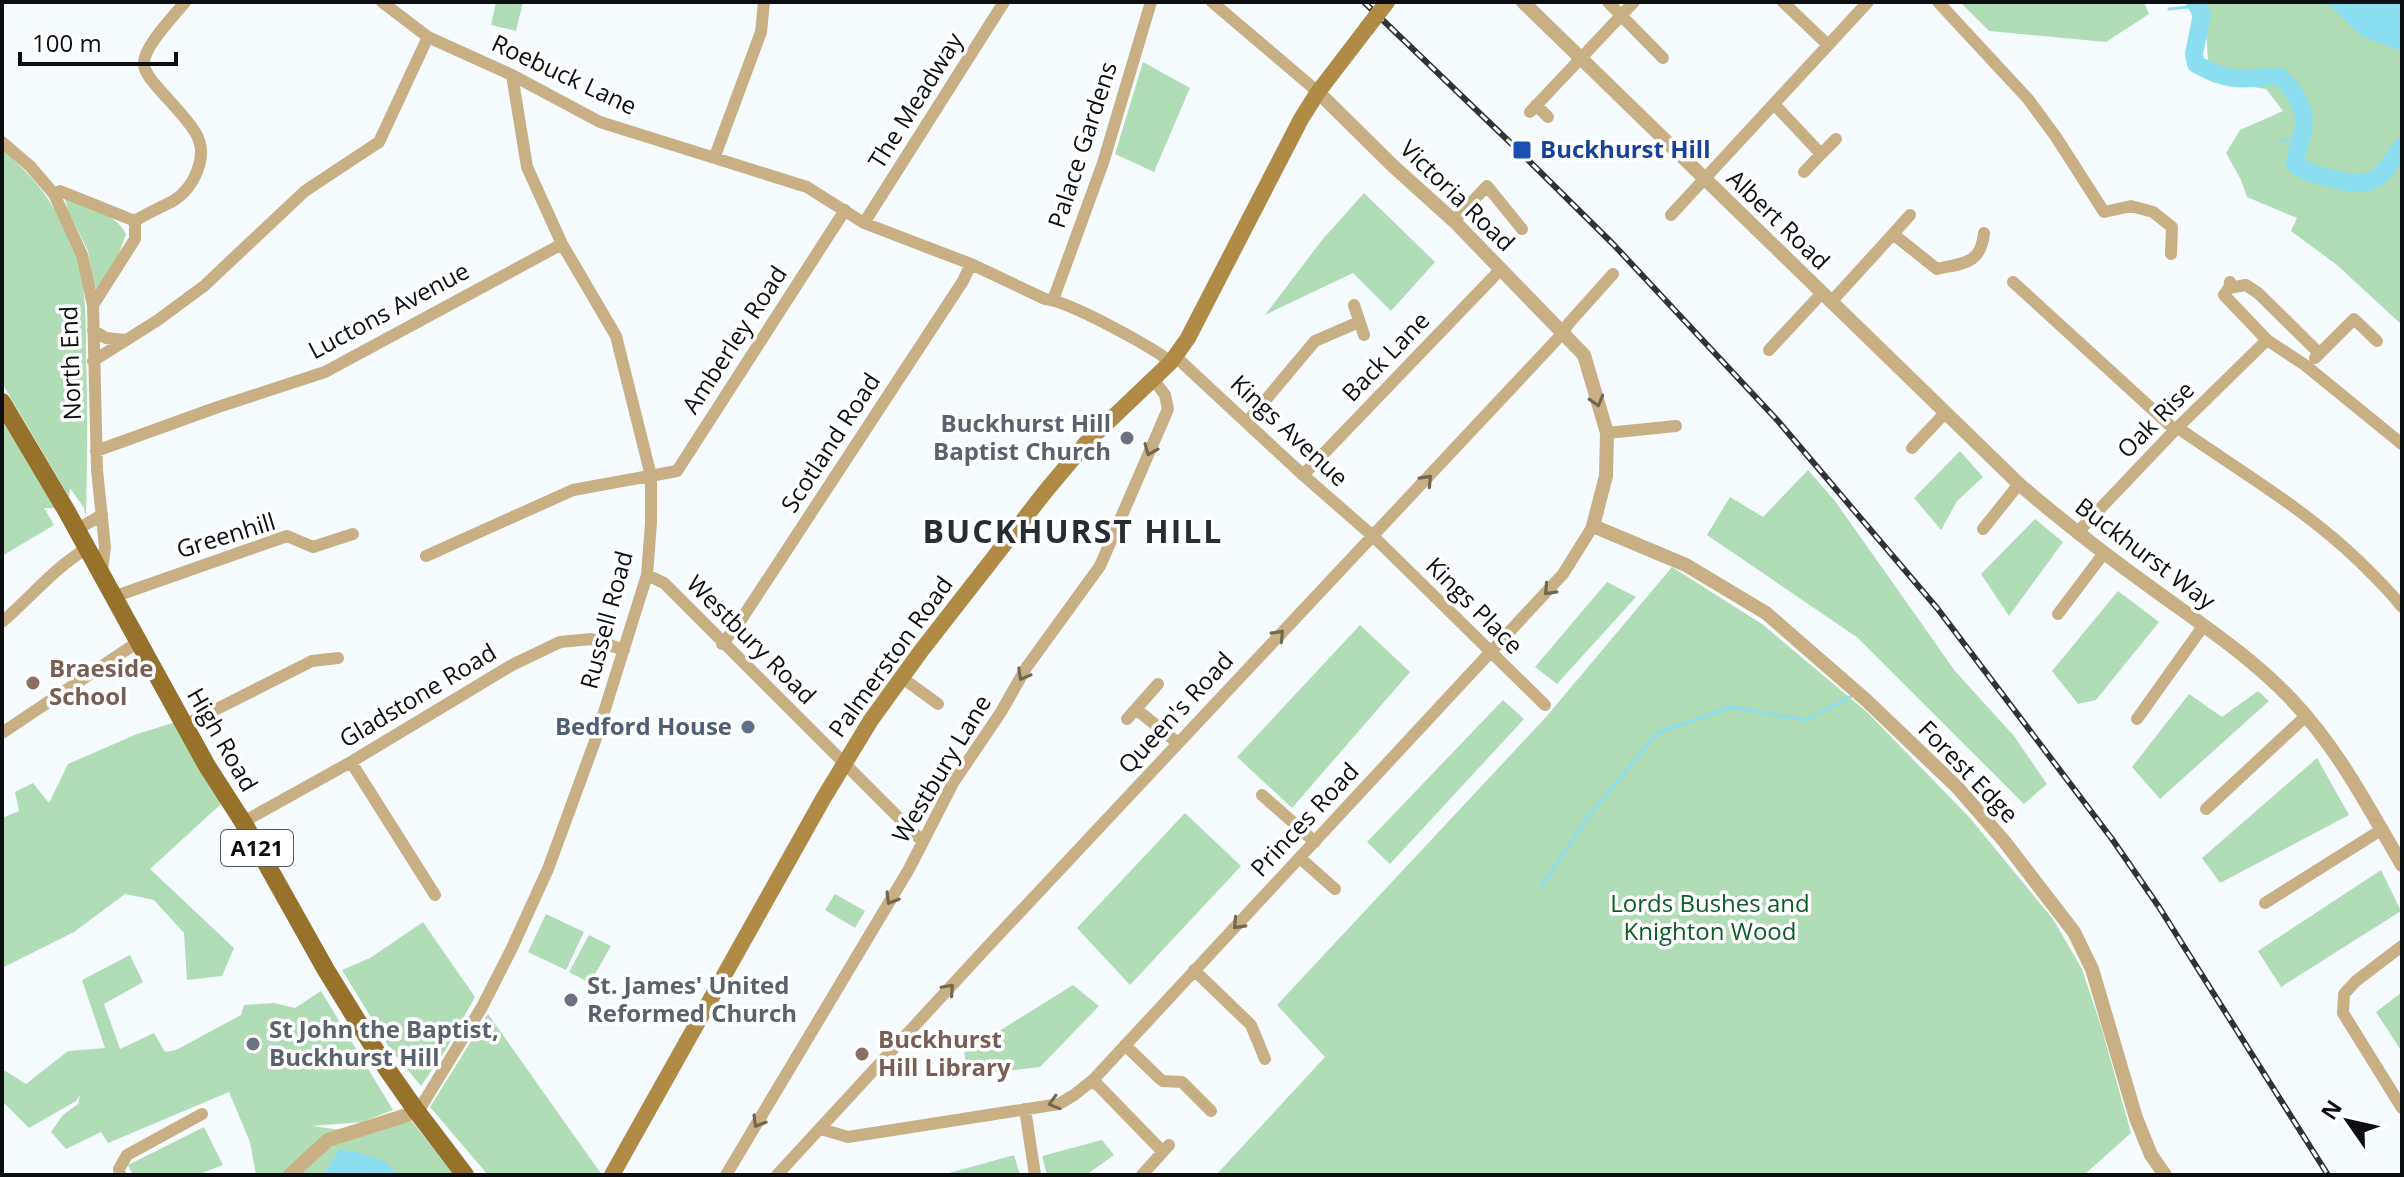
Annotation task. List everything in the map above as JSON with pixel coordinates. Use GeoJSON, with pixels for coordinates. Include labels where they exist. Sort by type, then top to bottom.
{"type":"FeatureCollection","features":[{"type":"Feature","properties":{"kind":"main road","name":"Palmerston Road"},"geometry":{"type":"LineString","coordinates":[[612,1175],[871,720],[1002,546],[1086,443],[1174,360],[1301,119],[1387,2]]}},
{"type":"Feature","properties":{"kind":"main road","name":"High Road"},"geometry":{"type":"LineString","coordinates":[[2,402],[326,970],[415,1109],[465,1175]]}},
{"type":"Feature","properties":{"kind":"street"},"geometry":{"type":"LineString","coordinates":[[135,221],[176,199],[195,178],[200,158],[196,133],[153,82],[144,62],[149,48],[185,2]]}},
{"type":"Feature","properties":{"kind":"street","name":"Roebuck Lane"},"geometry":{"type":"LineString","coordinates":[[382,2],[428,37],[512,75],[600,122],[807,187],[864,223],[971,264],[1053,300],[1174,360]]}},
{"type":"Feature","properties":{"kind":"street"},"geometry":{"type":"LineString","coordinates":[[715,156],[761,32],[764,2]]}},
{"type":"Feature","properties":{"kind":"street","name":"The Meadway"},"geometry":{"type":"LineString","coordinates":[[864,223],[1004,2]]}},
{"type":"Feature","properties":{"kind":"street","name":"Palace Gardens"},"geometry":{"type":"LineString","coordinates":[[1053,300],[1103,163],[1151,2]]}},
{"type":"Feature","properties":{"kind":"street"},"geometry":{"type":"LineString","coordinates":[[1212,2],[1318,92]]}},
{"type":"Feature","properties":{"kind":"street","name":"Albert Road"},"geometry":{"type":"LineString","coordinates":[[1523,2],[1826,297]]}},
{"type":"Feature","properties":{"kind":"street"},"geometry":{"type":"LineString","coordinates":[[1608,2],[1663,58]]}},
{"type":"Feature","properties":{"kind":"street"},"geometry":{"type":"LineString","coordinates":[[1548,117],[1533,109],[1634,2]]}},
{"type":"Feature","properties":{"kind":"street"},"geometry":{"type":"LineString","coordinates":[[1783,2],[1828,45]]}},
{"type":"Feature","properties":{"kind":"street"},"geometry":{"type":"LineString","coordinates":[[1671,215],[1868,2]]}},
{"type":"Feature","properties":{"kind":"street"},"geometry":{"type":"LineString","coordinates":[[1938,2],[2028,99],[2104,212],[2131,206],[2153,212],[2172,227],[2171,254]]}},
{"type":"Feature","properties":{"kind":"street"},"geometry":{"type":"LineString","coordinates":[[93,361],[204,286],[305,191],[379,142],[428,37]]}},
{"type":"Feature","properties":{"kind":"street","name":"Russell Road"},"geometry":{"type":"LineString","coordinates":[[415,1109],[422,1105],[461,1045],[526,921],[564,831],[647,575],[651,476],[616,336],[562,244],[527,167],[512,75]]}},
{"type":"Feature","properties":{"kind":"street","name":"Victoria Road"},"geometry":{"type":"LineString","coordinates":[[1318,92],[1454,221],[1562,334]]}},
{"type":"Feature","properties":{"kind":"street"},"geometry":{"type":"LineString","coordinates":[[1774,104],[1821,154]]}},
{"type":"Feature","properties":{"kind":"street"},"geometry":{"type":"LineString","coordinates":[[1804,172],[1836,139]]}},
{"type":"Feature","properties":{"kind":"street","name":"North End"},"geometry":{"type":"LineString","coordinates":[[2,142],[30,166],[54,194],[82,255],[93,305],[96,451],[105,560],[99,572]]}},
{"type":"Feature","properties":{"kind":"street"},"geometry":{"type":"LineString","coordinates":[[1454,221],[1487,186],[1522,229]]}},
{"type":"Feature","properties":{"kind":"street"},"geometry":{"type":"LineString","coordinates":[[54,194],[60,191],[135,221]]}},
{"type":"Feature","properties":{"kind":"street","name":"Amberley Road"},"geometry":{"type":"LineString","coordinates":[[426,556],[573,490],[677,471],[845,210]]}},
{"type":"Feature","properties":{"kind":"street"},"geometry":{"type":"LineString","coordinates":[[1769,350],[1910,215]]}},
{"type":"Feature","properties":{"kind":"street"},"geometry":{"type":"LineString","coordinates":[[93,305],[135,239],[135,221]]}},
{"type":"Feature","properties":{"kind":"street"},"geometry":{"type":"LineString","coordinates":[[1893,234],[1937,269],[1970,261],[1982,249],[1984,233]]}},
{"type":"Feature","properties":{"kind":"street","name":"Luctons Avenue"},"geometry":{"type":"LineString","coordinates":[[96,451],[325,372],[562,244]]}},
{"type":"Feature","properties":{"kind":"street","name":"Scotland Road"},"geometry":{"type":"LineString","coordinates":[[722,644],[737,626],[955,294],[971,264]]}},
{"type":"Feature","properties":{"kind":"street","name":"Back Lane"},"geometry":{"type":"LineString","coordinates":[[1303,475],[1501,269]]}},
{"type":"Feature","properties":{"kind":"street","name":"Queen's Road"},"geometry":{"type":"LineString","coordinates":[[777,1175],[1374,537],[1610,278]]}},
{"type":"Feature","properties":{"kind":"street"},"geometry":{"type":"LineString","coordinates":[[2013,282],[2177,429],[2284,499],[2336,539],[2402,607]]}},
{"type":"Feature","properties":{"kind":"street"},"geometry":{"type":"LineString","coordinates":[[2319,353],[2258,293],[2246,285],[2230,285],[2224,295],[2267,340],[2308,367],[2402,444]]}},
{"type":"Feature","properties":{"kind":"street","name":"Buckhurst Way"},"geometry":{"type":"LineString","coordinates":[[1826,297],[2019,484],[2077,533],[2204,625],[2278,685],[2338,756],[2402,865]]}},
{"type":"Feature","properties":{"kind":"street"},"geometry":{"type":"LineString","coordinates":[[1354,305],[1364,335]]}},
{"type":"Feature","properties":{"kind":"street"},"geometry":{"type":"LineString","coordinates":[[2308,367],[2354,319],[2377,341]]}},
{"type":"Feature","properties":{"kind":"street"},"geometry":{"type":"LineString","coordinates":[[1247,422],[1315,341],[1359,322]]}},
{"type":"Feature","properties":{"kind":"street"},"geometry":{"type":"LineString","coordinates":[[93,330],[106,338],[126,340]]}},
{"type":"Feature","properties":{"kind":"street","name":"Princes Road"},"geometry":{"type":"LineString","coordinates":[[821,1129],[848,1137],[1059,1104],[1093,1080],[1315,842],[1563,574],[1593,526],[1606,476],[1607,433],[1584,355],[1562,334]]}},
{"type":"Feature","properties":{"kind":"street","name":"Oak Rise"},"geometry":{"type":"LineString","coordinates":[[2077,533],[2267,340]]}},
{"type":"Feature","properties":{"kind":"street","name":"Kings Avenue"},"geometry":{"type":"LineString","coordinates":[[1174,360],[1374,537]]}},
{"type":"Feature","properties":{"kind":"street","name":"Westbury Lane"},"geometry":{"type":"LineString","coordinates":[[726,1175],[909,869],[953,783],[1001,712],[1026,668],[1100,566],[1168,409],[1165,395],[1154,380]]}},
{"type":"Feature","properties":{"kind":"street"},"geometry":{"type":"LineString","coordinates":[[1912,448],[1945,413]]}},
{"type":"Feature","properties":{"kind":"street"},"geometry":{"type":"LineString","coordinates":[[1607,433],[1676,426]]}},
{"type":"Feature","properties":{"kind":"street"},"geometry":{"type":"LineString","coordinates":[[1983,529],[2019,484]]}},
{"type":"Feature","properties":{"kind":"street"},"geometry":{"type":"LineString","coordinates":[[76,530],[102,515]]}},
{"type":"Feature","properties":{"kind":"street","name":"Forest Edge"},"geometry":{"type":"LineString","coordinates":[[1593,526],[1686,565],[1766,613],[1957,787],[2004,841],[2074,932],[2092,969],[2136,1118],[2151,1155],[2165,1175]]}},
{"type":"Feature","properties":{"kind":"street","name":"Greenhill"},"geometry":{"type":"LineString","coordinates":[[113,597],[287,536],[313,547],[353,534]]}},
{"type":"Feature","properties":{"kind":"street","name":"Kings Place"},"geometry":{"type":"LineString","coordinates":[[1374,537],[1545,705]]}},
{"type":"Feature","properties":{"kind":"street"},"geometry":{"type":"LineString","coordinates":[[2,622],[30,599],[62,565],[86,549]]}},
{"type":"Feature","properties":{"kind":"street"},"geometry":{"type":"LineString","coordinates":[[2058,614],[2104,553]]}},
{"type":"Feature","properties":{"kind":"street","name":"Westbury Road"},"geometry":{"type":"LineString","coordinates":[[647,575],[664,583],[923,842]]}},
{"type":"Feature","properties":{"kind":"street"},"geometry":{"type":"LineString","coordinates":[[2137,719],[2204,625]]}},
{"type":"Feature","properties":{"kind":"street","name":"Gladstone Road"},"geometry":{"type":"LineString","coordinates":[[243,822],[351,762],[512,665],[560,642],[591,639],[624,650]]}},
{"type":"Feature","properties":{"kind":"street"},"geometry":{"type":"LineString","coordinates":[[2,733],[138,642]]}},
{"type":"Feature","properties":{"kind":"street"},"geometry":{"type":"LineString","coordinates":[[185,725],[312,661],[338,658]]}},
{"type":"Feature","properties":{"kind":"street"},"geometry":{"type":"LineString","coordinates":[[901,677],[938,704]]}},
{"type":"Feature","properties":{"kind":"street"},"geometry":{"type":"LineString","coordinates":[[1158,684],[1132,714],[1178,743]]}},
{"type":"Feature","properties":{"kind":"street"},"geometry":{"type":"LineString","coordinates":[[2206,809],[2306,716]]}},
{"type":"Feature","properties":{"kind":"street"},"geometry":{"type":"LineString","coordinates":[[351,762],[435,895]]}},
{"type":"Feature","properties":{"kind":"street"},"geometry":{"type":"LineString","coordinates":[[1262,795],[1315,842]]}},
{"type":"Feature","properties":{"kind":"street"},"geometry":{"type":"LineString","coordinates":[[2265,903],[2381,830]]}},
{"type":"Feature","properties":{"kind":"street"},"geometry":{"type":"LineString","coordinates":[[1300,858],[1335,889]]}},
{"type":"Feature","properties":{"kind":"street"},"geometry":{"type":"LineString","coordinates":[[2402,946],[2344,994],[2343,1013],[2402,1108]]}},
{"type":"Feature","properties":{"kind":"street"},"geometry":{"type":"LineString","coordinates":[[1194,970],[1251,1025],[1265,1059]]}},
{"type":"Feature","properties":{"kind":"street"},"geometry":{"type":"LineString","coordinates":[[1125,1045],[1160,1079],[1182,1082],[1211,1111]]}},
{"type":"Feature","properties":{"kind":"street"},"geometry":{"type":"LineString","coordinates":[[1093,1080],[1166,1148],[1142,1175]]}},
{"type":"Feature","properties":{"kind":"street"},"geometry":{"type":"LineString","coordinates":[[290,1175],[328,1140],[407,1115],[415,1109]]}},
{"type":"Feature","properties":{"kind":"street"},"geometry":{"type":"LineString","coordinates":[[1025,1109],[1035,1175]]}},
{"type":"Feature","properties":{"kind":"street"},"geometry":{"type":"LineString","coordinates":[[120,1175],[119,1169],[127,1155],[202,1114]]}},
{"type":"Feature","properties":{"kind":"green space"},"geometry":{"type":"Polygon","coordinates":[[[496,2],[523,2],[516,31],[491,25],[496,2]]]}},
{"type":"Feature","properties":{"kind":"green space"},"geometry":{"type":"Polygon","coordinates":[[[1960,2],[2144,2],[2149,14],[2106,42],[1989,31],[1960,2]]]}},
{"type":"Feature","properties":{"kind":"green space"},"geometry":{"type":"Polygon","coordinates":[[[2178,2],[2402,2],[2402,325],[2337,265],[2291,231],[2297,218],[2247,197],[2226,153],[2240,130],[2283,111],[2266,89],[2209,80],[2206,28],[2194,7],[2178,2]]]}},
{"type":"Feature","properties":{"kind":"green space"},"geometry":{"type":"Polygon","coordinates":[[[1143,62],[1190,88],[1154,172],[1115,154],[1143,62]]]}},
{"type":"Feature","properties":{"kind":"green space"},"geometry":{"type":"Polygon","coordinates":[[[2,150],[42,191],[63,224],[78,260],[86,318],[86,518],[84,508],[70,488],[69,497],[2,383],[2,150]]]}},
{"type":"Feature","properties":{"kind":"green space"},"geometry":{"type":"Polygon","coordinates":[[[1364,193],[1435,262],[1391,311],[1353,273],[1265,315],[1322,240],[1364,193]]]}},
{"type":"Feature","properties":{"kind":"green space"},"geometry":{"type":"Polygon","coordinates":[[[65,199],[108,216],[126,234],[117,259],[98,288],[94,287],[88,251],[65,199]]]}},
{"type":"Feature","properties":{"kind":"green space"},"geometry":{"type":"Polygon","coordinates":[[[2,410],[60,508],[44,508],[54,525],[2,556],[2,410]]]}},
{"type":"Feature","properties":{"kind":"green space"},"geometry":{"type":"Polygon","coordinates":[[[1960,451],[1983,477],[1957,501],[1941,530],[1914,498],[1960,451]]]}},
{"type":"Feature","properties":{"kind":"green space"},"geometry":{"type":"Polygon","coordinates":[[[1808,470],[1835,501],[1955,671],[2014,736],[2047,784],[2024,804],[1858,638],[1707,535],[1730,497],[1763,517],[1808,470]]]}},
{"type":"Feature","properties":{"kind":"green space"},"geometry":{"type":"Polygon","coordinates":[[[2035,519],[2063,542],[2009,616],[1981,574],[2035,519]]]}},
{"type":"Feature","properties":{"kind":"green space","name":"Lords Bushes and Knighton Wood"},"geometry":{"type":"Polygon","coordinates":[[[1672,567],[1762,624],[1868,713],[1970,818],[2053,919],[2082,969],[2131,1133],[2084,1175],[1216,1175],[1325,1057],[1277,1005],[1546,717],[1672,567]]]}},
{"type":"Feature","properties":{"kind":"green space"},"geometry":{"type":"Polygon","coordinates":[[[1607,582],[1636,597],[1557,684],[1535,667],[1607,582]]]}},
{"type":"Feature","properties":{"kind":"green space"},"geometry":{"type":"Polygon","coordinates":[[[2118,591],[2159,622],[2096,700],[2078,704],[2052,671],[2118,591]]]}},
{"type":"Feature","properties":{"kind":"green space"},"geometry":{"type":"Polygon","coordinates":[[[1360,625],[1410,672],[1292,808],[1237,757],[1360,625]]]}},
{"type":"Feature","properties":{"kind":"green space"},"geometry":{"type":"Polygon","coordinates":[[[2258,691],[2269,701],[2160,799],[2132,767],[2189,694],[2222,717],[2258,691]]]}},
{"type":"Feature","properties":{"kind":"green space"},"geometry":{"type":"Polygon","coordinates":[[[1503,700],[1524,719],[1390,864],[1367,842],[1503,700]]]}},
{"type":"Feature","properties":{"kind":"green space"},"geometry":{"type":"Polygon","coordinates":[[[176,722],[221,804],[150,869],[234,948],[222,976],[187,980],[184,933],[154,900],[125,894],[74,932],[2,968],[2,818],[19,811],[15,792],[33,783],[49,803],[68,764],[137,734],[176,722]]]}},
{"type":"Feature","properties":{"kind":"green space"},"geometry":{"type":"Polygon","coordinates":[[[2317,758],[2349,815],[2220,883],[2202,858],[2317,758]]]}},
{"type":"Feature","properties":{"kind":"green space"},"geometry":{"type":"Polygon","coordinates":[[[1185,813],[1241,866],[1130,985],[1077,928],[1185,813]]]}},
{"type":"Feature","properties":{"kind":"green space"},"geometry":{"type":"Polygon","coordinates":[[[2381,870],[2401,911],[2281,987],[2258,951],[2381,870]]]}},
{"type":"Feature","properties":{"kind":"green space"},"geometry":{"type":"Polygon","coordinates":[[[835,894],[865,911],[855,928],[825,910],[835,894]]]}},
{"type":"Feature","properties":{"kind":"green space"},"geometry":{"type":"Polygon","coordinates":[[[546,914],[584,932],[566,970],[528,952],[546,914]]]}},
{"type":"Feature","properties":{"kind":"green space"},"geometry":{"type":"Polygon","coordinates":[[[423,922],[475,997],[421,1086],[391,1050],[342,970],[370,958],[423,922]]]}},
{"type":"Feature","properties":{"kind":"green space"},"geometry":{"type":"Polygon","coordinates":[[[589,935],[611,946],[590,983],[569,972],[589,935]]]}},
{"type":"Feature","properties":{"kind":"green space"},"geometry":{"type":"Polygon","coordinates":[[[130,955],[143,982],[104,1004],[120,1049],[154,1033],[165,1052],[176,1050],[241,1015],[244,1005],[274,1003],[295,1008],[321,991],[393,1110],[362,1122],[312,1126],[356,1132],[407,1115],[454,1175],[256,1175],[250,1142],[229,1092],[108,1143],[101,1132],[66,1149],[51,1132],[63,1115],[78,1104],[80,1095],[76,1101],[29,1128],[2,1101],[2,1069],[26,1084],[68,1051],[105,1048],[82,980],[130,955]]]}},
{"type":"Feature","properties":{"kind":"green space"},"geometry":{"type":"Polygon","coordinates":[[[1073,985],[1099,1006],[1040,1067],[969,1075],[964,1053],[1073,985]]]}},
{"type":"Feature","properties":{"kind":"green space"},"geometry":{"type":"Polygon","coordinates":[[[2402,992],[2402,1052],[2376,1012],[2402,992]]]}},
{"type":"Feature","properties":{"kind":"green space"},"geometry":{"type":"Polygon","coordinates":[[[488,1014],[602,1175],[488,1175],[430,1107],[488,1014]]]}},
{"type":"Feature","properties":{"kind":"green space"},"geometry":{"type":"Polygon","coordinates":[[[204,1127],[223,1165],[197,1175],[133,1175],[128,1165],[204,1127]]]}},
{"type":"Feature","properties":{"kind":"green space"},"geometry":{"type":"Polygon","coordinates":[[[1102,1140],[1114,1155],[1086,1175],[1047,1175],[1042,1156],[1102,1140]]]}},
{"type":"Feature","properties":{"kind":"green space"},"geometry":{"type":"Polygon","coordinates":[[[1014,1155],[1020,1175],[942,1175],[1014,1155]]]}},
{"type":"Feature","properties":{"kind":"water"},"geometry":{"type":"Polygon","coordinates":[[[2326,2],[2402,2],[2402,51],[2363,37],[2326,2]]]}},
{"type":"Feature","properties":{"kind":"water"},"geometry":{"type":"Polygon","coordinates":[[[339,1150],[385,1161],[398,1175],[325,1175],[339,1150]]]}},
{"type":"Feature","properties":{"kind":"waterway"},"geometry":{"type":"LineString","coordinates":[[2195,2],[2202,14],[2194,54],[2196,64],[2227,77],[2279,76],[2292,89],[2304,121],[2295,160],[2299,167],[2345,182],[2366,183],[2380,175],[2402,147]]}},
{"type":"Feature","properties":{"kind":"waterway"},"geometry":{"type":"LineString","coordinates":[[2169,9],[2198,6]]}},
{"type":"Feature","properties":{"kind":"waterway"},"geometry":{"type":"LineString","coordinates":[[2281,141],[2302,139]]}},
{"type":"Feature","properties":{"kind":"waterway"},"geometry":{"type":"LineString","coordinates":[[1541,887],[1589,816],[1657,733],[1730,707],[1806,720],[1852,696]]}},
{"type":"Feature","properties":{"kind":"railway"},"geometry":{"type":"LineString","coordinates":[[1364,2],[1613,244],[1778,421],[1937,608],[2112,839],[2159,907],[2328,1175]]}},
{"type":"Feature","properties":{"kind":"place","name":"Buckhurst Hill"},"geometry":{"type":"Point","coordinates":[1522,150]}},
{"type":"Feature","properties":{"kind":"place","name":"Buckhurst Hill Baptist Church"},"geometry":{"type":"Point","coordinates":[1127,438]}},
{"type":"Feature","properties":{"kind":"place","name":"Braeside School"},"geometry":{"type":"Point","coordinates":[33,683]}},
{"type":"Feature","properties":{"kind":"place","name":"Bedford House"},"geometry":{"type":"Point","coordinates":[748,727]}},
{"type":"Feature","properties":{"kind":"place","name":"St. James' United Reformed Church"},"geometry":{"type":"Point","coordinates":[571,1000]}},
{"type":"Feature","properties":{"kind":"place","name":"St John the Baptist, Buckhurst Hill"},"geometry":{"type":"Point","coordinates":[253,1044]}},
{"type":"Feature","properties":{"kind":"place","name":"Buckhurst Hill Library"},"geometry":{"type":"Point","coordinates":[862,1054]}},
{"type":"Feature","properties":{"kind":"district","name":"BUCKHURST HILL"},"geometry":{"type":"Point","coordinates":[1073,532]}}]}
